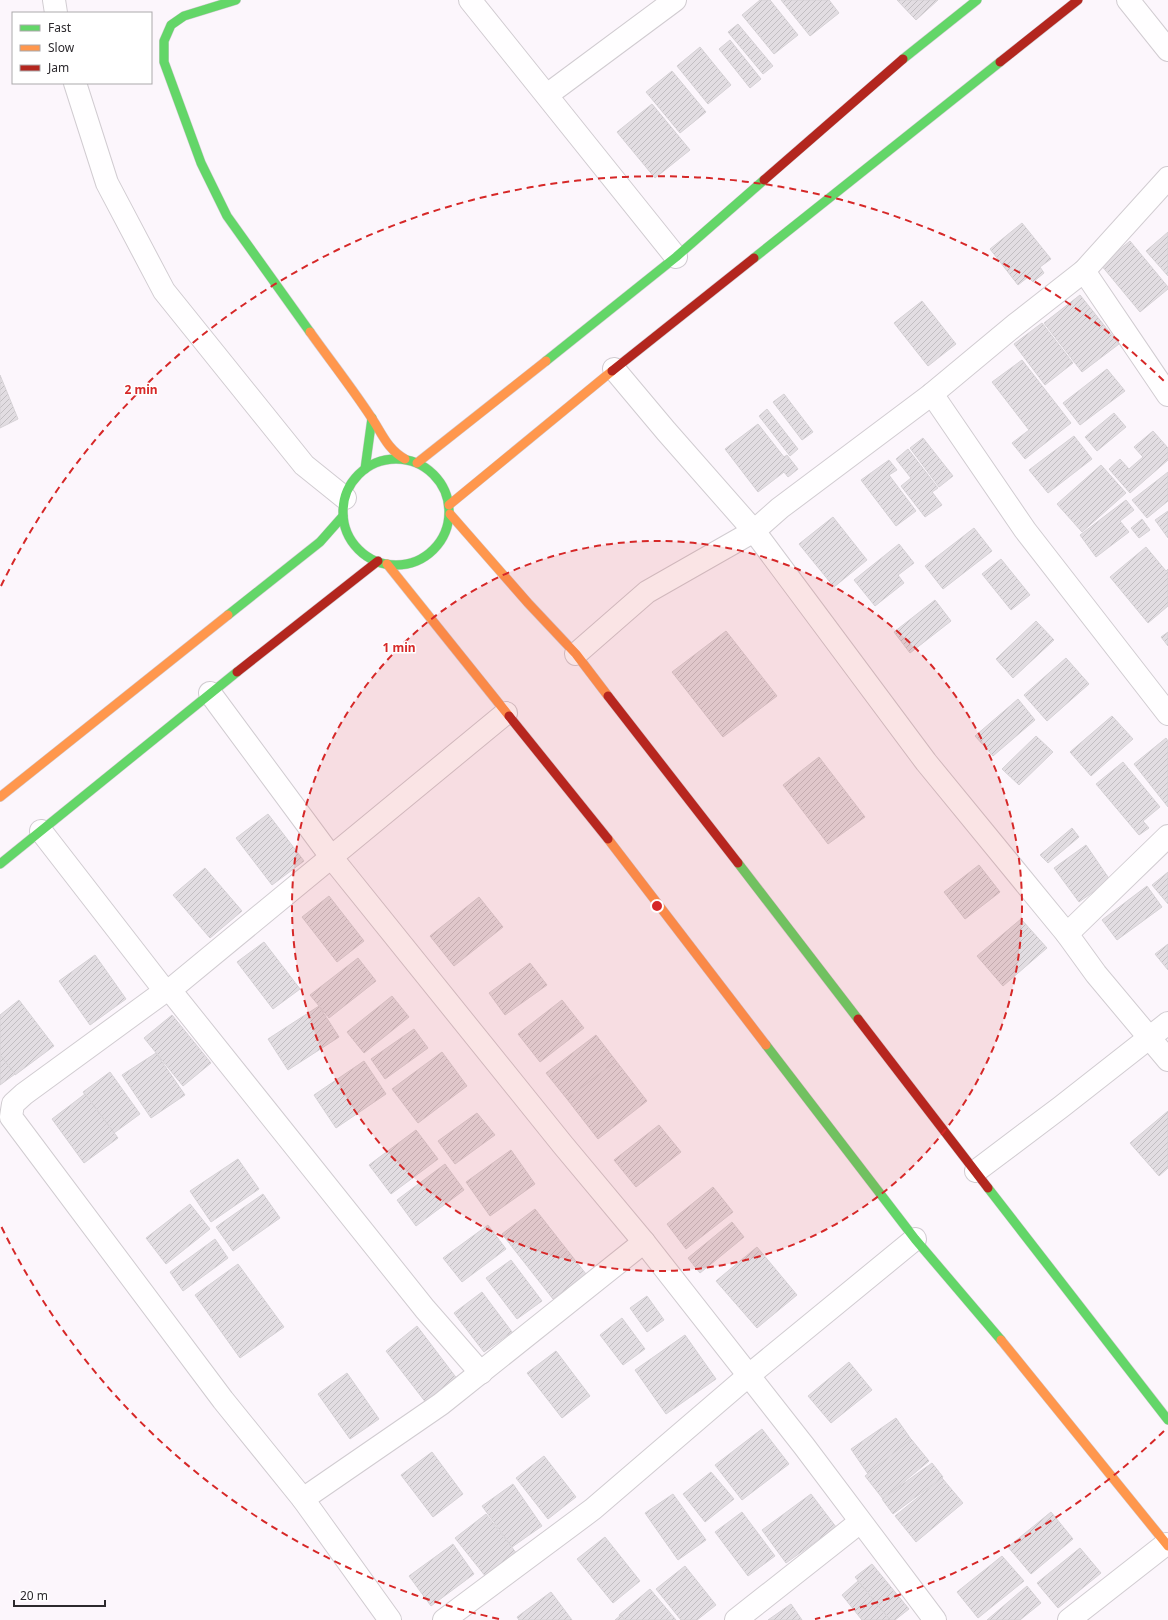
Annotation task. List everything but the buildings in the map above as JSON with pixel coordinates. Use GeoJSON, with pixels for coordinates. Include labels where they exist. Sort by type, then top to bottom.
{"type":"FeatureCollection","features":[{"type":"Feature","properties":{"kind":"main road"},"geometry":{"type":"LineString","coordinates":[[236,0],[184,16],[171,25],[164,41],[164,62],[201,163],[227,216],[372,418],[388,444],[397,455],[428,469],[438,479],[446,491],[450,509],[447,528],[440,542],[430,553],[417,561],[402,564],[383,562],[365,554],[354,544],[347,531],[344,507]]}},
{"type":"Feature","properties":{"kind":"main road"},"geometry":{"type":"LineString","coordinates":[[417,463],[676,257],[880,78],[977,0]]}},
{"type":"Feature","properties":{"kind":"main road"},"geometry":{"type":"LineString","coordinates":[[450,509],[614,369],[1078,0]]}},
{"type":"Feature","properties":{"kind":"main road"},"geometry":{"type":"LineString","coordinates":[[365,469],[372,418]]}},
{"type":"Feature","properties":{"kind":"main road"},"geometry":{"type":"LineString","coordinates":[[0,797],[320,542],[344,507],[352,482],[365,469],[377,462],[391,459],[405,459]]}},
{"type":"Feature","properties":{"kind":"main road"},"geometry":{"type":"LineString","coordinates":[[450,509],[528,603],[576,654],[1168,1420]]}},
{"type":"Feature","properties":{"kind":"main road"},"geometry":{"type":"LineString","coordinates":[[0,864],[210,693],[383,562]]}},
{"type":"Feature","properties":{"kind":"main road"},"geometry":{"type":"LineString","coordinates":[[383,562],[622,857],[916,1240],[1020,1363],[1167,1545]]}},
{"type":"Feature","properties":{"kind":"street"},"geometry":{"type":"LineString","coordinates":[[54,0],[56,12]]}},
{"type":"Feature","properties":{"kind":"street"},"geometry":{"type":"LineString","coordinates":[[470,0],[676,257]]}},
{"type":"Feature","properties":{"kind":"street"},"geometry":{"type":"LineString","coordinates":[[547,95],[675,0]]}},
{"type":"Feature","properties":{"kind":"street"},"geometry":{"type":"LineString","coordinates":[[1128,0],[1168,50]]}},
{"type":"Feature","properties":{"kind":"street"},"geometry":{"type":"LineString","coordinates":[[75,84],[107,183],[164,291],[304,465],[344,507]]}},
{"type":"Feature","properties":{"kind":"street"},"geometry":{"type":"LineString","coordinates":[[576,654],[647,592],[754,531],[780,508],[932,394],[1084,271],[1168,178]]}},
{"type":"Feature","properties":{"kind":"street"},"geometry":{"type":"LineString","coordinates":[[1084,271],[1168,396]]}},
{"type":"Feature","properties":{"kind":"street"},"geometry":{"type":"LineString","coordinates":[[614,369],[671,437],[754,531],[926,762],[1067,934],[1096,974],[1168,1060]]}},
{"type":"Feature","properties":{"kind":"street"},"geometry":{"type":"LineString","coordinates":[[932,394],[1024,530],[1168,714]]}},
{"type":"Feature","properties":{"kind":"street"},"geometry":{"type":"LineString","coordinates":[[210,693],[332,858],[563,1145],[644,1242],[804,1446],[935,1620]]}},
{"type":"Feature","properties":{"kind":"street"},"geometry":{"type":"LineString","coordinates":[[390,1620],[303,1499],[223,1400],[11,1117],[13,1104],[24,1094],[167,991],[332,858],[418,784],[506,714]]}},
{"type":"Feature","properties":{"kind":"street"},"geometry":{"type":"LineString","coordinates":[[41,831],[167,991],[420,1303],[482,1373]]}},
{"type":"Feature","properties":{"kind":"street"},"geometry":{"type":"LineString","coordinates":[[1067,934],[1168,836]]}},
{"type":"Feature","properties":{"kind":"street"},"geometry":{"type":"LineString","coordinates":[[976,1171],[1061,1108],[1168,1023]]}},
{"type":"Feature","properties":{"kind":"street"},"geometry":{"type":"LineString","coordinates":[[444,1620],[593,1508],[748,1376],[916,1240]]}},
{"type":"Feature","properties":{"kind":"street"},"geometry":{"type":"LineString","coordinates":[[303,1499],[441,1404],[482,1373],[644,1242]]}},
{"type":"Feature","properties":{"kind":"street"},"geometry":{"type":"LineString","coordinates":[[736,1620],[860,1522]]}},
{"type":"Feature","properties":{"kind":"street"},"geometry":{"type":"LineString","coordinates":[[1069,1620],[1167,1545]]}},
{"type":"Feature","properties":{"kind":"traffic: fast"},"geometry":{"type":"LineString","coordinates":[[236,0],[184,16],[171,25],[164,41],[164,62],[201,163],[227,216],[310,332]]}},
{"type":"Feature","properties":{"kind":"traffic: fast"},"geometry":{"type":"LineString","coordinates":[[903,59],[977,0]]}},
{"type":"Feature","properties":{"kind":"traffic: fast"},"geometry":{"type":"LineString","coordinates":[[754,258],[1000,62]]}},
{"type":"Feature","properties":{"kind":"traffic: fast"},"geometry":{"type":"LineString","coordinates":[[546,361],[676,257],[764,180]]}},
{"type":"Feature","properties":{"kind":"traffic: fast"},"geometry":{"type":"LineString","coordinates":[[365,469],[372,418]]}},
{"type":"Feature","properties":{"kind":"traffic: fast"},"geometry":{"type":"LineString","coordinates":[[396,459],[416,463],[433,475],[445,492],[449,512],[445,532],[433,549],[416,561],[396,565],[376,561],[359,549],[347,532],[343,512],[347,492],[359,475],[376,463],[396,459]]}},
{"type":"Feature","properties":{"kind":"traffic: fast"},"geometry":{"type":"LineString","coordinates":[[228,615],[320,542],[343,516]]}},
{"type":"Feature","properties":{"kind":"traffic: fast"},"geometry":{"type":"LineString","coordinates":[[0,864],[237,672]]}},
{"type":"Feature","properties":{"kind":"traffic: fast"},"geometry":{"type":"LineString","coordinates":[[738,863],[858,1019]]}},
{"type":"Feature","properties":{"kind":"traffic: fast"},"geometry":{"type":"LineString","coordinates":[[766,1045],[915,1239],[1001,1340]]}},
{"type":"Feature","properties":{"kind":"traffic: fast"},"geometry":{"type":"LineString","coordinates":[[988,1188],[1168,1420]]}},
{"type":"Feature","properties":{"kind":"traffic: slow"},"geometry":{"type":"LineString","coordinates":[[310,332],[356,395],[389,446],[405,459]]}},
{"type":"Feature","properties":{"kind":"traffic: slow"},"geometry":{"type":"LineString","coordinates":[[417,463],[546,361]]}},
{"type":"Feature","properties":{"kind":"traffic: slow"},"geometry":{"type":"LineString","coordinates":[[449,505],[612,371]]}},
{"type":"Feature","properties":{"kind":"traffic: slow"},"geometry":{"type":"LineString","coordinates":[[450,514],[528,603],[576,654],[608,696]]}},
{"type":"Feature","properties":{"kind":"traffic: slow"},"geometry":{"type":"LineString","coordinates":[[387,564],[509,716]]}},
{"type":"Feature","properties":{"kind":"traffic: slow"},"geometry":{"type":"LineString","coordinates":[[0,797],[228,615]]}},
{"type":"Feature","properties":{"kind":"traffic: slow"},"geometry":{"type":"LineString","coordinates":[[608,839],[766,1045]]}},
{"type":"Feature","properties":{"kind":"traffic: slow"},"geometry":{"type":"LineString","coordinates":[[1001,1340],[1168,1546]]}},
{"type":"Feature","properties":{"kind":"traffic: jam"},"geometry":{"type":"LineString","coordinates":[[1000,62],[1078,0]]}},
{"type":"Feature","properties":{"kind":"traffic: jam"},"geometry":{"type":"LineString","coordinates":[[764,180],[903,59]]}},
{"type":"Feature","properties":{"kind":"traffic: jam"},"geometry":{"type":"LineString","coordinates":[[612,371],[754,258]]}},
{"type":"Feature","properties":{"kind":"traffic: jam"},"geometry":{"type":"LineString","coordinates":[[237,672],[378,561]]}},
{"type":"Feature","properties":{"kind":"traffic: jam"},"geometry":{"type":"LineString","coordinates":[[608,696],[738,863]]}},
{"type":"Feature","properties":{"kind":"traffic: jam"},"geometry":{"type":"LineString","coordinates":[[509,716],[608,839]]}},
{"type":"Feature","properties":{"kind":"traffic: jam"},"geometry":{"type":"LineString","coordinates":[[858,1019],[988,1188]]}}]}
